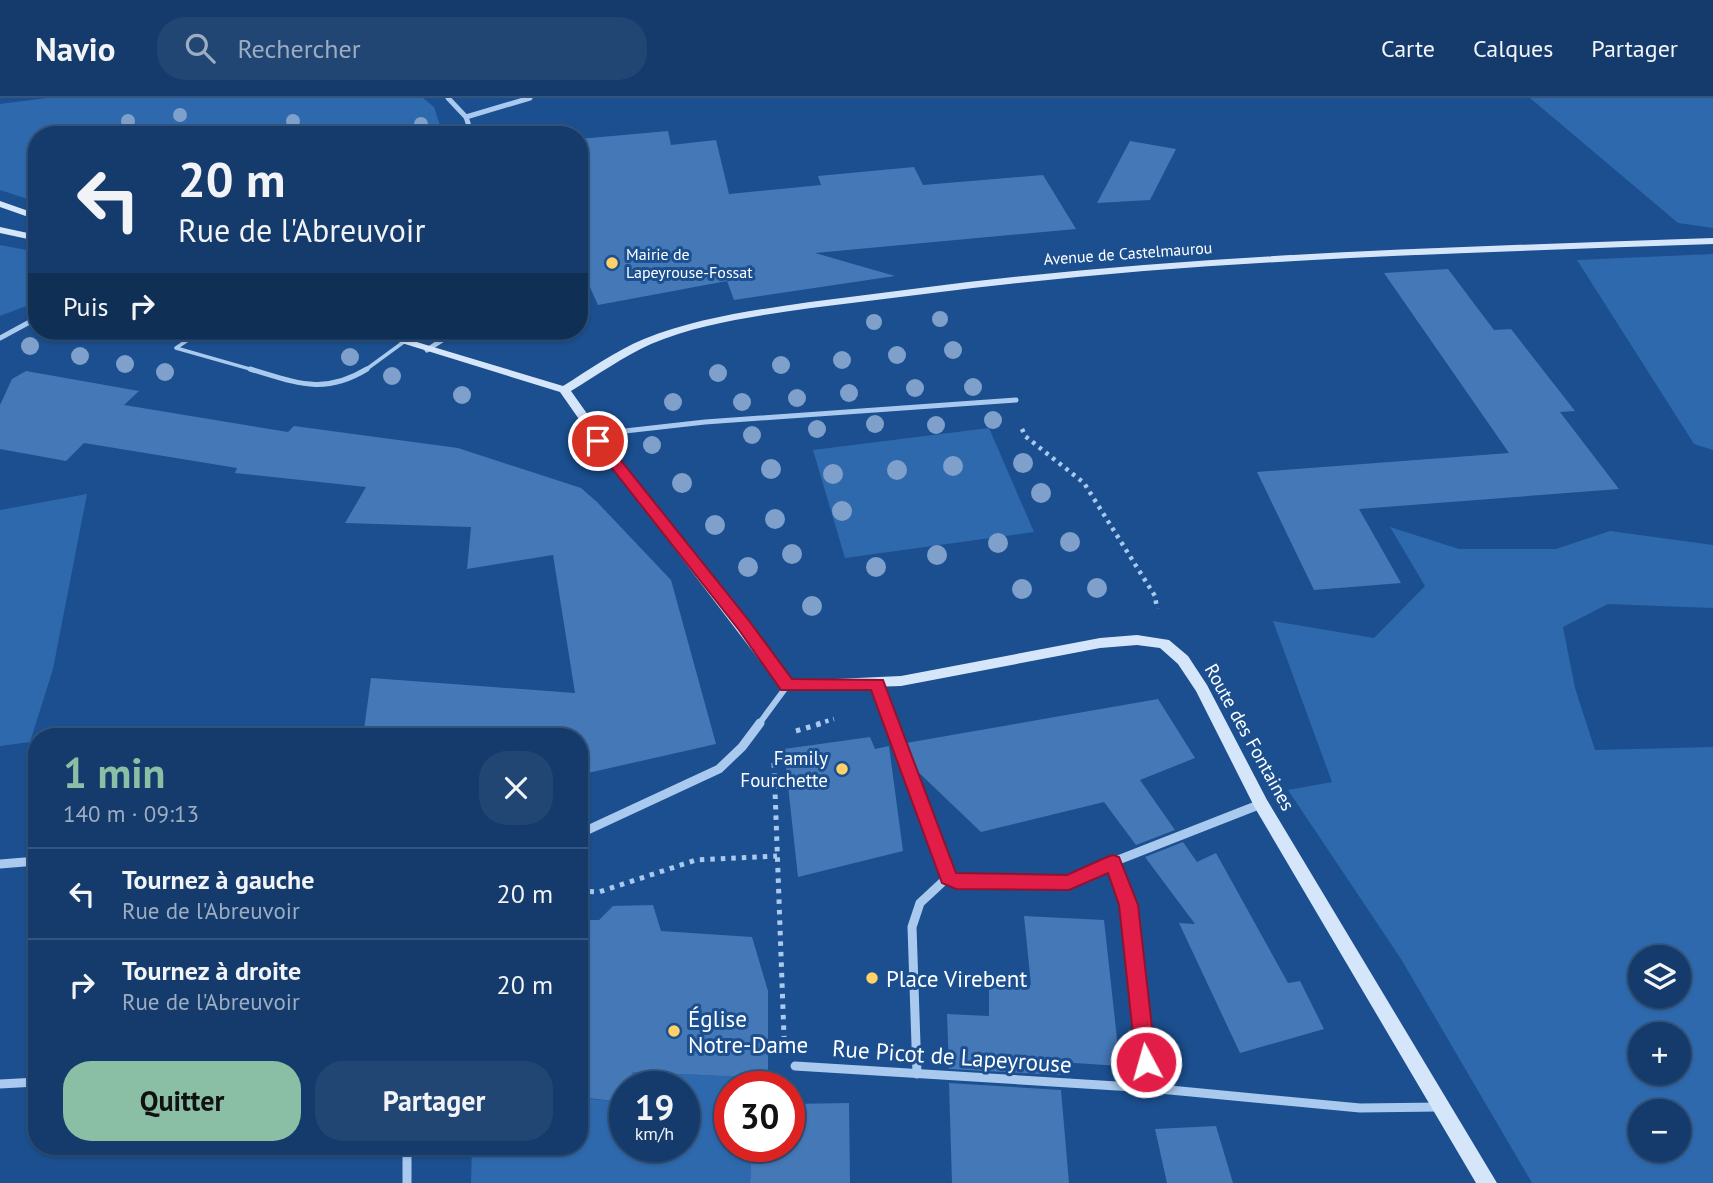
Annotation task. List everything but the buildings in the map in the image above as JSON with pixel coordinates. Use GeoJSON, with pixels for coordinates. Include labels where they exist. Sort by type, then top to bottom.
{"type":"FeatureCollection","features":[{"type":"Feature","properties":{"kind":"street"},"geometry":{"type":"LineString","coordinates":[[448,98],[467,117],[470,126]]}},
{"type":"Feature","properties":{"kind":"street"},"geometry":{"type":"LineString","coordinates":[[467,117],[530,98]]}},
{"type":"Feature","properties":{"kind":"street"},"geometry":{"type":"LineString","coordinates":[[0,204],[28,214]]}},
{"type":"Feature","properties":{"kind":"street"},"geometry":{"type":"LineString","coordinates":[[0,230],[28,236]]}},
{"type":"Feature","properties":{"kind":"street","name":"Avenue de Castelmaurou"},"geometry":{"type":"LineString","coordinates":[[564,390],[658,337],[704,324],[799,307],[1015,278],[1162,264],[1713,241]]}},
{"type":"Feature","properties":{"kind":"street"},"geometry":{"type":"LineString","coordinates":[[0,339],[28,323]]}},
{"type":"Feature","properties":{"kind":"street"},"geometry":{"type":"LineString","coordinates":[[401,340],[564,390],[598,441],[744,626],[787,685]]}},
{"type":"Feature","properties":{"kind":"street"},"geometry":{"type":"LineString","coordinates":[[427,350],[442,340]]}},
{"type":"Feature","properties":{"kind":"street"},"geometry":{"type":"LineString","coordinates":[[787,685],[877,684],[1100,643],[1137,640],[1164,644]]}},
{"type":"Feature","properties":{"kind":"street","name":"Route des Fontaines"},"geometry":{"type":"LineString","coordinates":[[1164,644],[1183,660],[1202,689],[1261,804],[1487,1183]]}},
{"type":"Feature","properties":{"kind":"street"},"geometry":{"type":"LineString","coordinates":[[877,684],[948,877],[956,882],[1069,883],[1113,862],[1261,804]]}},
{"type":"Feature","properties":{"kind":"street"},"geometry":{"type":"LineString","coordinates":[[588,830],[719,769],[742,747],[787,685]]}},
{"type":"Feature","properties":{"kind":"street"},"geometry":{"type":"LineString","coordinates":[[0,864],[28,862]]}},
{"type":"Feature","properties":{"kind":"street"},"geometry":{"type":"LineString","coordinates":[[1113,862],[1129,905],[1149,1088]]}},
{"type":"Feature","properties":{"kind":"street"},"geometry":{"type":"LineString","coordinates":[[917,1074],[912,927],[920,903],[948,877]]}},
{"type":"Feature","properties":{"kind":"street","name":"Rue Picot de Lapeyrouse"},"geometry":{"type":"LineString","coordinates":[[795,1066],[1149,1088],[1360,1108],[1442,1107]]}},
{"type":"Feature","properties":{"kind":"street"},"geometry":{"type":"LineString","coordinates":[[0,1084],[28,1082]]}},
{"type":"Feature","properties":{"kind":"street"},"geometry":{"type":"LineString","coordinates":[[407,1155],[407,1183]]}},
{"type":"Feature","properties":{"kind":"lane"},"geometry":{"type":"LineString","coordinates":[[188,340],[176,348],[310,386],[332,385],[358,377],[405,341]]}},
{"type":"Feature","properties":{"kind":"lane"},"geometry":{"type":"LineString","coordinates":[[598,441],[625,431],[705,422],[1016,400]]}},
{"type":"Feature","properties":{"kind":"path"},"geometry":{"type":"LineString","coordinates":[[1007,400],[1025,436],[1084,483],[1154,596],[1164,644]]}},
{"type":"Feature","properties":{"kind":"path"},"geometry":{"type":"LineString","coordinates":[[774,762],[784,1037],[795,1066]]}},
{"type":"Feature","properties":{"kind":"path"},"geometry":{"type":"LineString","coordinates":[[588,891],[599,892],[696,860],[777,856]]}},
{"type":"Feature","properties":{"kind":"shaded area"},"geometry":{"type":"Polygon","coordinates":[[[47,98],[423,98],[434,107],[440,126],[28,126],[28,199],[0,190],[0,104],[47,98]]]}},
{"type":"Feature","properties":{"kind":"shaded area"},"geometry":{"type":"Polygon","coordinates":[[[1530,98],[1713,98],[1713,228],[1678,223],[1530,98]]]}},
{"type":"Feature","properties":{"kind":"shaded area"},"geometry":{"type":"Polygon","coordinates":[[[0,245],[28,250],[28,305],[0,316],[0,245]]]}},
{"type":"Feature","properties":{"kind":"shaded area"},"geometry":{"type":"Polygon","coordinates":[[[1713,254],[1713,450],[1694,444],[1577,260],[1713,254]]]}},
{"type":"Feature","properties":{"kind":"shaded area"},"geometry":{"type":"Polygon","coordinates":[[[989,428],[1034,532],[845,558],[813,450],[989,428]]]}},
{"type":"Feature","properties":{"kind":"shaded area"},"geometry":{"type":"Polygon","coordinates":[[[87,494],[53,669],[34,728],[28,728],[28,742],[0,746],[0,510],[87,494]]]}},
{"type":"Feature","properties":{"kind":"shaded area"},"geometry":{"type":"Polygon","coordinates":[[[1390,527],[1459,549],[1556,549],[1610,531],[1713,545],[1713,608],[1608,604],[1563,627],[1575,688],[1595,750],[1713,747],[1713,1183],[1532,1183],[1401,959],[1288,790],[1332,782],[1273,621],[1374,638],[1425,586],[1390,527]]]}},
{"type":"Feature","properties":{"kind":"shaded area"},"geometry":{"type":"Polygon","coordinates":[[[700,1075],[714,1076],[714,1162],[751,1162],[750,1183],[471,1183],[472,1155],[588,1155],[588,1099],[609,1101],[609,1162],[700,1162],[700,1075]]]}},
{"type":"Feature","properties":{"kind":"place","name":"Mairie de Lapeyrouse-Fossat"},"geometry":{"type":"Point","coordinates":[612,263]}},
{"type":"Feature","properties":{"kind":"place","name":"Family Fourchette"},"geometry":{"type":"Point","coordinates":[842,769]}},
{"type":"Feature","properties":{"kind":"place","name":"Place Virebent"},"geometry":{"type":"Point","coordinates":[872,978]}},
{"type":"Feature","properties":{"kind":"place","name":"Église Notre-Dame"},"geometry":{"type":"Point","coordinates":[674,1031]}},
{"type":"Feature","properties":{"kind":"route"},"geometry":{"type":"LineString","coordinates":[[598,441],[744,626],[787,685],[877,684],[948,877],[956,882],[1069,883],[1113,862],[1129,905],[1146,1062]]}}]}
